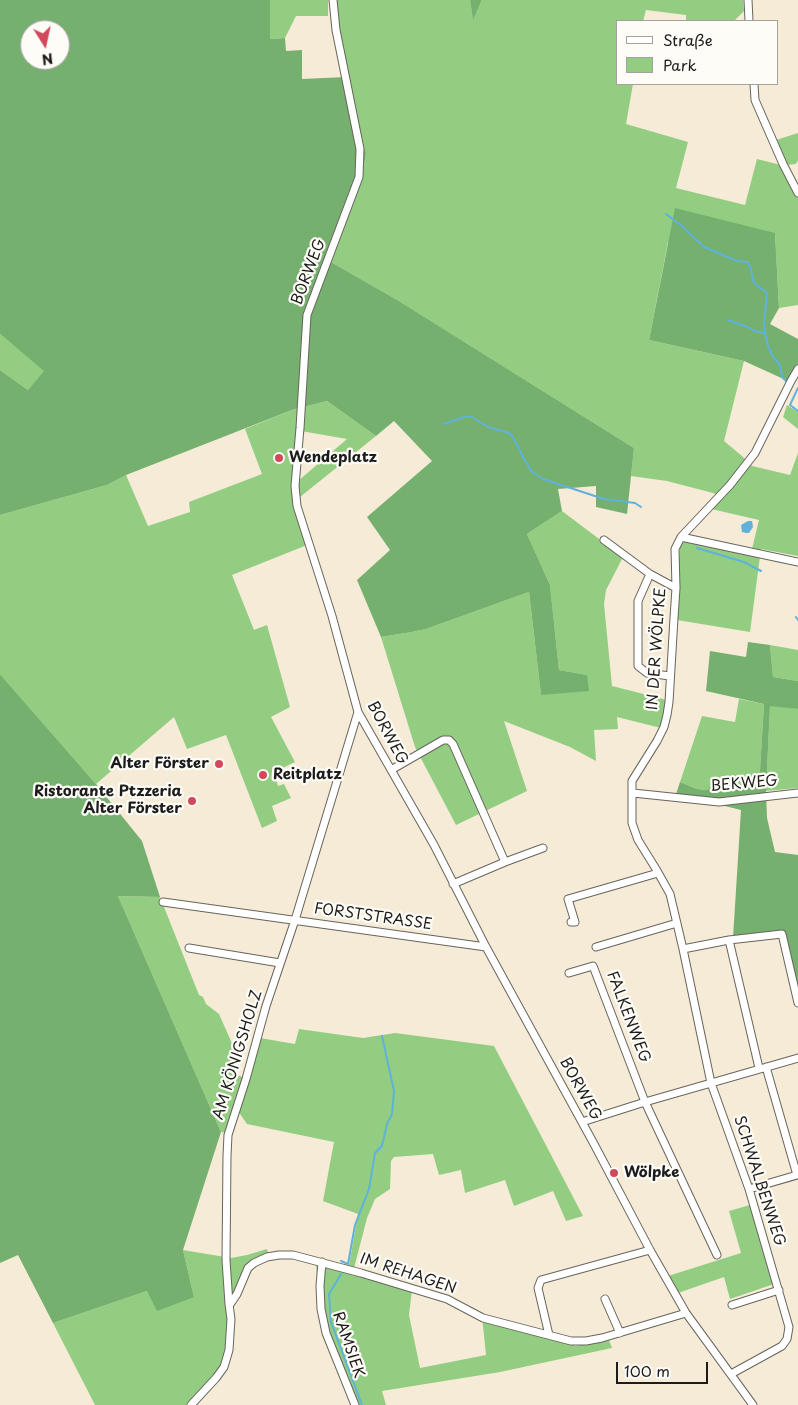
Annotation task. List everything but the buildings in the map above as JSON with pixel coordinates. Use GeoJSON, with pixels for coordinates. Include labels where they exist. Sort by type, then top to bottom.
{"type":"FeatureCollection","features":[{"type":"Feature","properties":{"kind":"street","name":"BORWEG"},"geometry":{"type":"LineString","coordinates":[[333,0],[338,46],[360,149],[359,177],[307,315],[300,428],[294,486],[297,506],[332,616],[358,712],[434,845],[486,947],[650,1250],[686,1313],[753,1405]]}},
{"type":"Feature","properties":{"kind":"street"},"geometry":{"type":"LineString","coordinates":[[748,0],[749,20]]}},
{"type":"Feature","properties":{"kind":"street"},"geometry":{"type":"LineString","coordinates":[[754,85],[755,100],[798,193]]}},
{"type":"Feature","properties":{"kind":"street","name":"IN DER WÖLPKE"},"geometry":{"type":"LineString","coordinates":[[711,1083],[670,894],[638,840],[632,823],[632,781],[664,727],[669,702],[676,588],[674,550],[682,537],[730,485],[755,453],[790,381],[798,369]]}},
{"type":"Feature","properties":{"kind":"street"},"geometry":{"type":"LineString","coordinates":[[682,537],[798,562]]}},
{"type":"Feature","properties":{"kind":"street"},"geometry":{"type":"LineString","coordinates":[[604,540],[650,574],[676,588]]}},
{"type":"Feature","properties":{"kind":"street"},"geometry":{"type":"LineString","coordinates":[[650,574],[638,601],[638,666],[647,673],[670,676]]}},
{"type":"Feature","properties":{"kind":"street","name":"AM KÖNIGSHOLZ"},"geometry":{"type":"LineString","coordinates":[[191,1405],[224,1367],[228,1350],[231,1319],[228,1304],[226,1260],[228,1135],[358,712]]}},
{"type":"Feature","properties":{"kind":"street"},"geometry":{"type":"LineString","coordinates":[[391,770],[443,740],[449,740],[453,744],[505,862]]}},
{"type":"Feature","properties":{"kind":"street","name":"BEKWEG"},"geometry":{"type":"LineString","coordinates":[[633,793],[719,802],[798,793]]}},
{"type":"Feature","properties":{"kind":"street"},"geometry":{"type":"LineString","coordinates":[[454,884],[543,848]]}},
{"type":"Feature","properties":{"kind":"street"},"geometry":{"type":"LineString","coordinates":[[571,922],[574,922],[568,899],[658,873]]}},
{"type":"Feature","properties":{"kind":"street","name":"FORSTSTRASSE"},"geometry":{"type":"LineString","coordinates":[[163,902],[486,947]]}},
{"type":"Feature","properties":{"kind":"street"},"geometry":{"type":"LineString","coordinates":[[596,948],[677,924]]}},
{"type":"Feature","properties":{"kind":"street"},"geometry":{"type":"LineString","coordinates":[[683,949],[729,940],[782,934],[798,1004]]}},
{"type":"Feature","properties":{"kind":"street"},"geometry":{"type":"LineString","coordinates":[[729,940],[763,1067],[797,1176],[749,1189]]}},
{"type":"Feature","properties":{"kind":"street"},"geometry":{"type":"LineString","coordinates":[[189,948],[280,963]]}},
{"type":"Feature","properties":{"kind":"street","name":"FALKENWEG"},"geometry":{"type":"LineString","coordinates":[[569,973],[594,966],[645,1102]]}},
{"type":"Feature","properties":{"kind":"street"},"geometry":{"type":"LineString","coordinates":[[582,1122],[798,1058]]}},
{"type":"Feature","properties":{"kind":"street","name":"SCHWALBENWEG"},"geometry":{"type":"LineString","coordinates":[[711,1083],[749,1189],[789,1327],[787,1338],[782,1346],[731,1374]]}},
{"type":"Feature","properties":{"kind":"street"},"geometry":{"type":"LineString","coordinates":[[645,1102],[717,1255]]}},
{"type":"Feature","properties":{"kind":"street"},"geometry":{"type":"LineString","coordinates":[[549,1335],[538,1288],[542,1280],[650,1250]]}},
{"type":"Feature","properties":{"kind":"street","name":"IM REHAGEN"},"geometry":{"type":"LineString","coordinates":[[228,1304],[232,1303],[248,1268],[254,1263],[272,1256],[294,1255],[447,1299],[483,1318],[571,1341],[586,1341],[620,1333],[686,1313]]}},
{"type":"Feature","properties":{"kind":"street","name":"RAMSIEK"},"geometry":{"type":"LineString","coordinates":[[322,1262],[321,1309],[326,1333],[355,1405]]}},
{"type":"Feature","properties":{"kind":"street"},"geometry":{"type":"LineString","coordinates":[[732,1305],[779,1290]]}},
{"type":"Feature","properties":{"kind":"street"},"geometry":{"type":"LineString","coordinates":[[605,1299],[620,1333]]}},
{"type":"Feature","properties":{"kind":"green space"},"geometry":{"type":"Polygon","coordinates":[[[0,0],[270,0],[270,39],[285,38],[286,51],[302,50],[302,79],[346,77],[366,153],[362,179],[331,262],[399,301],[634,448],[627,514],[596,507],[596,486],[558,489],[562,511],[527,534],[550,585],[559,670],[587,675],[589,691],[541,695],[529,592],[426,629],[381,637],[357,580],[390,550],[367,517],[432,461],[394,421],[376,436],[327,401],[292,410],[126,475],[107,485],[0,515],[0,370],[28,390],[44,371],[0,334],[0,0]]]}},
{"type":"Feature","properties":{"kind":"green space"},"geometry":{"type":"Polygon","coordinates":[[[270,0],[328,0],[328,16],[296,16],[285,38],[270,39],[270,0]]]}},
{"type":"Feature","properties":{"kind":"green space"},"geometry":{"type":"Polygon","coordinates":[[[334,0],[470,0],[473,19],[481,0],[743,0],[744,11],[735,20],[686,20],[686,15],[646,10],[643,20],[616,20],[616,85],[633,85],[626,124],[688,142],[676,188],[745,205],[757,159],[781,165],[770,142],[798,133],[798,160],[796,164],[785,165],[798,190],[798,305],[779,308],[775,233],[668,242],[649,340],[744,361],[724,441],[752,466],[790,475],[798,453],[798,556],[761,549],[750,632],[677,620],[680,535],[752,549],[759,520],[707,508],[719,496],[713,493],[667,481],[631,476],[634,448],[399,301],[331,262],[362,179],[366,153],[346,77],[334,0]]]}},
{"type":"Feature","properties":{"kind":"green space"},"geometry":{"type":"Polygon","coordinates":[[[470,0],[481,0],[473,20],[470,0]]]}},
{"type":"Feature","properties":{"kind":"green space"},"geometry":{"type":"Polygon","coordinates":[[[675,208],[775,233],[779,308],[770,324],[798,339],[798,365],[788,381],[744,361],[649,340],[675,208]]]}},
{"type":"Feature","properties":{"kind":"green space"},"geometry":{"type":"Polygon","coordinates":[[[0,334],[45,371],[28,390],[0,370],[0,334]]]}},
{"type":"Feature","properties":{"kind":"green space"},"geometry":{"type":"Polygon","coordinates":[[[327,401],[376,436],[295,501],[307,545],[232,575],[254,630],[267,625],[290,707],[271,717],[295,762],[274,772],[278,786],[284,784],[291,798],[272,806],[277,821],[262,828],[226,735],[187,749],[174,717],[96,784],[0,674],[0,515],[107,485],[126,475],[148,526],[190,512],[189,502],[262,474],[245,429],[292,410],[327,401]],[[301,431],[298,481],[347,439],[301,431]]]}},
{"type":"Feature","properties":{"kind":"green space"},"geometry":{"type":"Polygon","coordinates":[[[787,405],[798,412],[798,429],[783,417],[787,405]]]}},
{"type":"Feature","properties":{"kind":"green space"},"geometry":{"type":"Polygon","coordinates":[[[562,511],[623,557],[606,590],[604,604],[612,686],[667,700],[661,728],[617,717],[618,729],[594,730],[596,761],[570,747],[504,721],[527,791],[456,825],[415,747],[381,637],[426,629],[529,592],[541,695],[587,675],[559,670],[550,585],[527,534],[562,511]]]}},
{"type":"Feature","properties":{"kind":"green space"},"geometry":{"type":"Polygon","coordinates":[[[748,642],[770,645],[773,677],[798,681],[798,709],[770,706],[766,791],[767,818],[775,852],[798,855],[798,992],[784,933],[733,938],[741,810],[676,794],[680,782],[697,789],[707,790],[713,780],[750,788],[759,786],[764,704],[706,691],[710,651],[746,657],[748,642]]]}},
{"type":"Feature","properties":{"kind":"green space"},"geometry":{"type":"Polygon","coordinates":[[[770,645],[798,650],[798,681],[773,677],[770,645]]]}},
{"type":"Feature","properties":{"kind":"green space"},"geometry":{"type":"Polygon","coordinates":[[[0,674],[96,784],[142,841],[160,897],[118,896],[221,1132],[183,1250],[194,1297],[157,1311],[147,1291],[53,1323],[18,1255],[0,1263],[0,674]]]}},
{"type":"Feature","properties":{"kind":"green space"},"geometry":{"type":"Polygon","coordinates":[[[739,699],[764,704],[759,786],[750,788],[735,786],[722,781],[707,790],[697,789],[680,782],[702,716],[735,722],[739,699]]]}},
{"type":"Feature","properties":{"kind":"green space"},"geometry":{"type":"Polygon","coordinates":[[[770,705],[798,709],[798,788],[766,791],[770,705]]]}},
{"type":"Feature","properties":{"kind":"green space"},"geometry":{"type":"Polygon","coordinates":[[[118,896],[160,897],[199,995],[203,997],[206,1004],[219,1014],[234,1048],[239,1052],[237,1065],[230,1065],[235,1074],[247,1079],[260,1038],[295,1044],[299,1029],[363,1038],[395,1033],[494,1046],[583,1216],[566,1221],[553,1191],[514,1206],[505,1180],[465,1193],[461,1170],[439,1175],[433,1154],[394,1157],[391,1161],[390,1189],[375,1199],[367,1218],[353,1272],[412,1290],[409,1315],[420,1368],[486,1355],[482,1316],[575,1346],[609,1340],[612,1348],[500,1372],[382,1391],[386,1405],[356,1405],[319,1309],[316,1261],[348,1271],[358,1214],[323,1201],[334,1142],[247,1124],[238,1111],[232,1134],[221,1132],[118,896]]]}},
{"type":"Feature","properties":{"kind":"green space"},"geometry":{"type":"Polygon","coordinates":[[[750,1205],[774,1284],[730,1299],[724,1277],[678,1293],[668,1276],[741,1253],[729,1211],[750,1205]]]}},
{"type":"Feature","properties":{"kind":"green space"},"geometry":{"type":"Polygon","coordinates":[[[267,1249],[269,1258],[260,1262],[251,1272],[232,1310],[225,1368],[192,1405],[95,1405],[53,1323],[147,1291],[194,1297],[183,1250],[231,1258],[267,1249]]]}},
{"type":"Feature","properties":{"kind":"water"},"geometry":{"type":"Polygon","coordinates":[[[752,521],[753,527],[749,533],[742,532],[741,525],[752,521]]]}},
{"type":"Feature","properties":{"kind":"waterway"},"geometry":{"type":"LineString","coordinates":[[666,214],[704,247],[737,261],[747,262],[750,266],[754,283],[767,293],[764,322],[765,333],[768,346],[773,357],[780,365],[782,377],[786,381]]}},
{"type":"Feature","properties":{"kind":"waterway"},"geometry":{"type":"LineString","coordinates":[[728,320],[754,331],[765,333]]}},
{"type":"Feature","properties":{"kind":"waterway"},"geometry":{"type":"LineString","coordinates":[[798,388],[790,405],[798,411]]}},
{"type":"Feature","properties":{"kind":"waterway"},"geometry":{"type":"LineString","coordinates":[[443,424],[464,417],[472,417],[488,427],[509,433],[532,472],[543,479],[604,499],[635,503],[641,507]]}},
{"type":"Feature","properties":{"kind":"waterway"},"geometry":{"type":"LineString","coordinates":[[697,548],[744,562],[761,571]]}},
{"type":"Feature","properties":{"kind":"waterway"},"geometry":{"type":"LineString","coordinates":[[341,1261],[348,1264],[355,1225],[369,1189],[375,1153],[382,1146],[387,1124],[392,1114],[394,1091],[382,1036]]}},
{"type":"Feature","properties":{"kind":"waterway"},"geometry":{"type":"LineString","coordinates":[[341,1274],[329,1294],[331,1322],[362,1405]]}},
{"type":"Feature","properties":{"kind":"place","name":"Wendeplatz"},"geometry":{"type":"Point","coordinates":[279,458]}},
{"type":"Feature","properties":{"kind":"place","name":"Alter Förster"},"geometry":{"type":"Point","coordinates":[219,764]}},
{"type":"Feature","properties":{"kind":"place","name":"Reitplatz"},"geometry":{"type":"Point","coordinates":[263,775]}},
{"type":"Feature","properties":{"kind":"place","name":"Ristorante Ptzzeria Alter Förster"},"geometry":{"type":"Point","coordinates":[192,801]}},
{"type":"Feature","properties":{"kind":"place","name":"Wölpke"},"geometry":{"type":"Point","coordinates":[614,1173]}}]}
